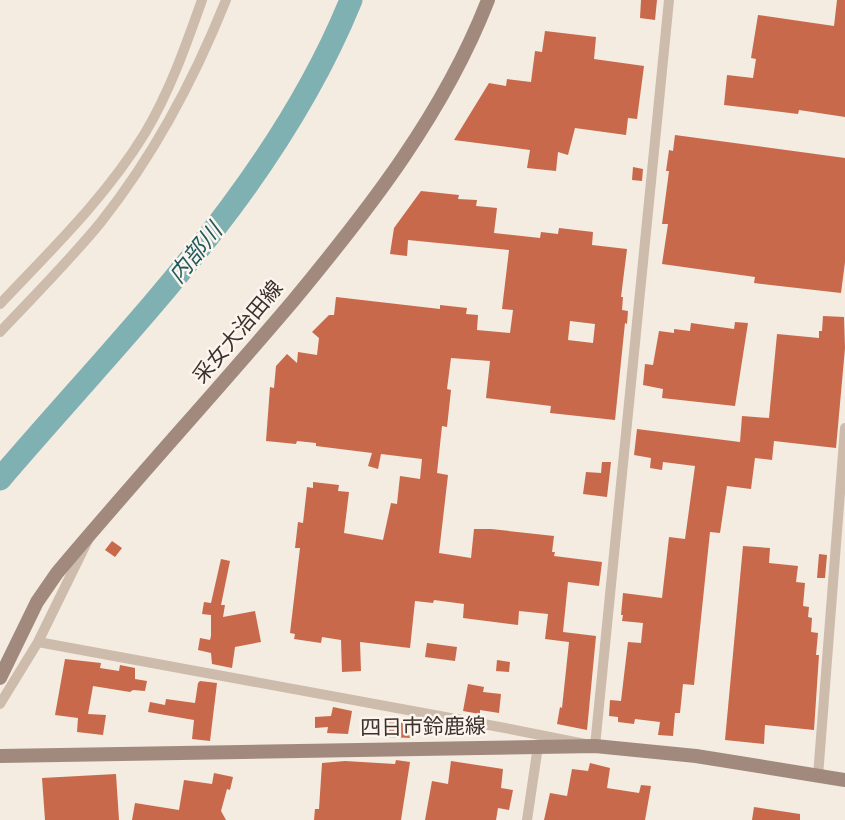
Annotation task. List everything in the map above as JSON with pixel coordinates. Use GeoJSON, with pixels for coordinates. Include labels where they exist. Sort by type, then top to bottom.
{"type":"FeatureCollection","features":[{"type":"Feature","properties":{"kind":"main road","name":"采女大治田線"},"geometry":{"type":"LineString","coordinates":[[0,678],[37,602],[92,531],[255,347],[376,197],[453,78],[488,0]]}},
{"type":"Feature","properties":{"kind":"main road","name":"四日市鈴鹿線"},"geometry":{"type":"LineString","coordinates":[[0,756],[595,746],[696,756],[845,780]]}},
{"type":"Feature","properties":{"kind":"street"},"geometry":{"type":"LineString","coordinates":[[0,304],[109,184],[145,133],[183,55],[202,0]]}},
{"type":"Feature","properties":{"kind":"street"},"geometry":{"type":"LineString","coordinates":[[0,332],[100,224],[145,162],[189,87],[226,0]]}},
{"type":"Feature","properties":{"kind":"street"},"geometry":{"type":"LineString","coordinates":[[38,642],[595,746],[669,0]]}},
{"type":"Feature","properties":{"kind":"street"},"geometry":{"type":"LineString","coordinates":[[818,776],[845,428]]}},
{"type":"Feature","properties":{"kind":"street"},"geometry":{"type":"LineString","coordinates":[[0,704],[38,642],[81,559],[92,531]]}},
{"type":"Feature","properties":{"kind":"street"},"geometry":{"type":"LineString","coordinates":[[527,820],[538,746]]}},
{"type":"Feature","properties":{"kind":"building"},"geometry":{"type":"Polygon","coordinates":[[[641,0],[657,0],[655,20],[640,18],[641,0]]]}},
{"type":"Feature","properties":{"kind":"building"},"geometry":{"type":"Polygon","coordinates":[[[837,0],[845,0],[845,117],[799,110],[798,114],[724,105],[727,75],[753,78],[756,59],[751,58],[758,15],[834,26],[837,0]]]}},
{"type":"Feature","properties":{"kind":"building"},"geometry":{"type":"Polygon","coordinates":[[[545,31],[596,37],[594,59],[644,66],[637,119],[628,118],[626,135],[575,128],[568,155],[558,152],[556,171],[527,168],[530,150],[454,140],[489,83],[506,86],[507,79],[531,82],[535,51],[542,52],[545,31]]]}},
{"type":"Feature","properties":{"kind":"building"},"geometry":{"type":"Polygon","coordinates":[[[675,135],[845,158],[845,262],[841,293],[754,283],[755,277],[662,264],[668,224],[662,224],[669,171],[666,171],[669,150],[673,151],[675,135]]]}},
{"type":"Feature","properties":{"kind":"building"},"geometry":{"type":"Polygon","coordinates":[[[633,167],[643,169],[642,181],[632,180],[633,167]]]}},
{"type":"Feature","properties":{"kind":"building"},"geometry":{"type":"Polygon","coordinates":[[[421,191],[459,195],[458,199],[477,200],[476,206],[497,208],[494,233],[540,238],[541,232],[558,234],[559,228],[593,232],[592,245],[627,249],[621,297],[622,310],[628,311],[615,420],[550,413],[551,406],[486,398],[490,361],[451,358],[447,389],[451,390],[447,427],[442,426],[437,473],[448,475],[439,553],[471,558],[474,529],[491,529],[554,536],[554,556],[602,562],[599,586],[568,582],[563,632],[596,636],[587,730],[557,724],[560,707],[562,708],[569,642],[545,639],[548,614],[519,611],[518,625],[463,618],[464,604],[434,600],[433,603],[415,601],[410,648],[360,642],[361,671],[342,672],[341,640],[322,637],[321,643],[294,639],[295,634],[290,633],[300,548],[295,548],[298,522],[303,523],[307,487],[313,488],[313,482],[339,485],[338,491],[349,492],[344,533],[383,540],[391,503],[397,504],[400,476],[420,479],[422,459],[381,454],[378,469],[368,466],[372,453],[316,446],[316,443],[266,441],[270,387],[274,388],[276,366],[287,354],[297,363],[298,352],[317,355],[319,338],[312,332],[329,315],[334,315],[336,297],[440,309],[440,305],[467,308],[466,314],[478,315],[477,330],[510,333],[513,310],[502,309],[509,250],[408,240],[407,256],[390,254],[394,228],[421,191]],[[570,321],[568,340],[593,343],[595,324],[570,321]]]}},
{"type":"Feature","properties":{"kind":"building"},"geometry":{"type":"Polygon","coordinates":[[[823,316],[844,317],[845,348],[836,448],[774,441],[772,460],[755,458],[751,489],[727,486],[720,533],[710,532],[694,685],[683,684],[680,713],[675,713],[673,736],[658,735],[660,722],[635,719],[634,724],[618,722],[618,717],[609,716],[610,700],[621,701],[628,642],[641,643],[643,623],[622,621],[623,593],[662,598],[669,537],[685,539],[695,466],[663,462],[662,470],[650,468],[651,458],[634,455],[637,429],[740,442],[742,416],[769,418],[777,334],[819,338],[823,316]]]}},
{"type":"Feature","properties":{"kind":"building"},"geometry":{"type":"Polygon","coordinates":[[[735,322],[748,323],[735,406],[662,398],[663,389],[643,385],[645,364],[653,365],[659,331],[690,331],[691,323],[734,329],[735,322]]]}},
{"type":"Feature","properties":{"kind":"building"},"geometry":{"type":"Polygon","coordinates":[[[602,462],[611,462],[607,497],[583,494],[586,472],[601,473],[602,462]]]}},
{"type":"Feature","properties":{"kind":"building"},"geometry":{"type":"Polygon","coordinates":[[[112,541],[122,548],[115,557],[105,550],[112,541]]]}},
{"type":"Feature","properties":{"kind":"building"},"geometry":{"type":"Polygon","coordinates":[[[743,546],[770,548],[769,563],[798,566],[796,582],[805,583],[803,606],[809,607],[808,617],[812,618],[811,632],[818,633],[814,730],[765,725],[764,744],[725,740],[743,546]]]}},
{"type":"Feature","properties":{"kind":"building"},"geometry":{"type":"Polygon","coordinates":[[[819,554],[827,555],[825,578],[817,578],[819,554]]]}},
{"type":"Feature","properties":{"kind":"building"},"geometry":{"type":"Polygon","coordinates":[[[221,559],[230,561],[221,605],[225,605],[223,617],[255,611],[261,642],[235,647],[232,668],[212,664],[211,653],[198,650],[200,638],[210,640],[211,615],[202,614],[204,602],[211,603],[221,559]]]}},
{"type":"Feature","properties":{"kind":"building"},"geometry":{"type":"Polygon","coordinates":[[[427,643],[457,647],[455,661],[425,657],[427,643]]]}},
{"type":"Feature","properties":{"kind":"building"},"geometry":{"type":"Polygon","coordinates":[[[65,659],[101,663],[100,668],[119,671],[120,665],[135,668],[135,679],[147,681],[145,691],[130,692],[93,686],[88,714],[106,715],[103,735],[77,732],[78,718],[55,715],[65,659]]]}},
{"type":"Feature","properties":{"kind":"building"},"geometry":{"type":"Polygon","coordinates":[[[497,660],[510,662],[509,672],[496,671],[497,660]]]}},
{"type":"Feature","properties":{"kind":"building"},"geometry":{"type":"Polygon","coordinates":[[[200,681],[217,683],[210,741],[192,739],[194,720],[148,712],[150,702],[165,705],[166,699],[195,703],[200,681]]]}},
{"type":"Feature","properties":{"kind":"building"},"geometry":{"type":"Polygon","coordinates":[[[468,684],[484,687],[483,692],[501,694],[499,713],[463,711],[468,684]]]}},
{"type":"Feature","properties":{"kind":"building"},"geometry":{"type":"Polygon","coordinates":[[[333,707],[352,711],[348,734],[327,733],[328,727],[315,728],[315,717],[331,716],[333,707]]]}},
{"type":"Feature","properties":{"kind":"building"},"geometry":{"type":"Polygon","coordinates":[[[386,716],[414,720],[413,738],[385,737],[386,716]]]}},
{"type":"Feature","properties":{"kind":"building"},"geometry":{"type":"Polygon","coordinates":[[[396,760],[410,762],[401,820],[314,820],[315,809],[319,809],[322,763],[345,761],[395,764],[396,760]]]}},
{"type":"Feature","properties":{"kind":"building"},"geometry":{"type":"Polygon","coordinates":[[[451,761],[503,769],[501,788],[513,790],[509,810],[498,808],[496,820],[425,820],[432,781],[448,784],[451,761]]]}},
{"type":"Feature","properties":{"kind":"building"},"geometry":{"type":"Polygon","coordinates":[[[590,763],[610,768],[607,788],[639,793],[641,785],[651,786],[645,820],[544,820],[550,793],[567,796],[572,769],[588,771],[590,763]]]}},
{"type":"Feature","properties":{"kind":"building"},"geometry":{"type":"Polygon","coordinates":[[[214,773],[233,777],[221,811],[226,820],[132,820],[135,803],[179,810],[184,780],[212,784],[214,773]]]}},
{"type":"Feature","properties":{"kind":"building"},"geometry":{"type":"Polygon","coordinates":[[[116,774],[119,820],[45,820],[42,778],[116,774]]]}},
{"type":"Feature","properties":{"kind":"building"},"geometry":{"type":"Polygon","coordinates":[[[754,807],[800,814],[800,820],[752,820],[754,807]]]}},
{"type":"Feature","properties":{"kind":"waterway","name":"内部川"},"geometry":{"type":"LineString","coordinates":[[0,479],[148,310],[241,194],[282,132],[319,68],[351,0]]}}]}
